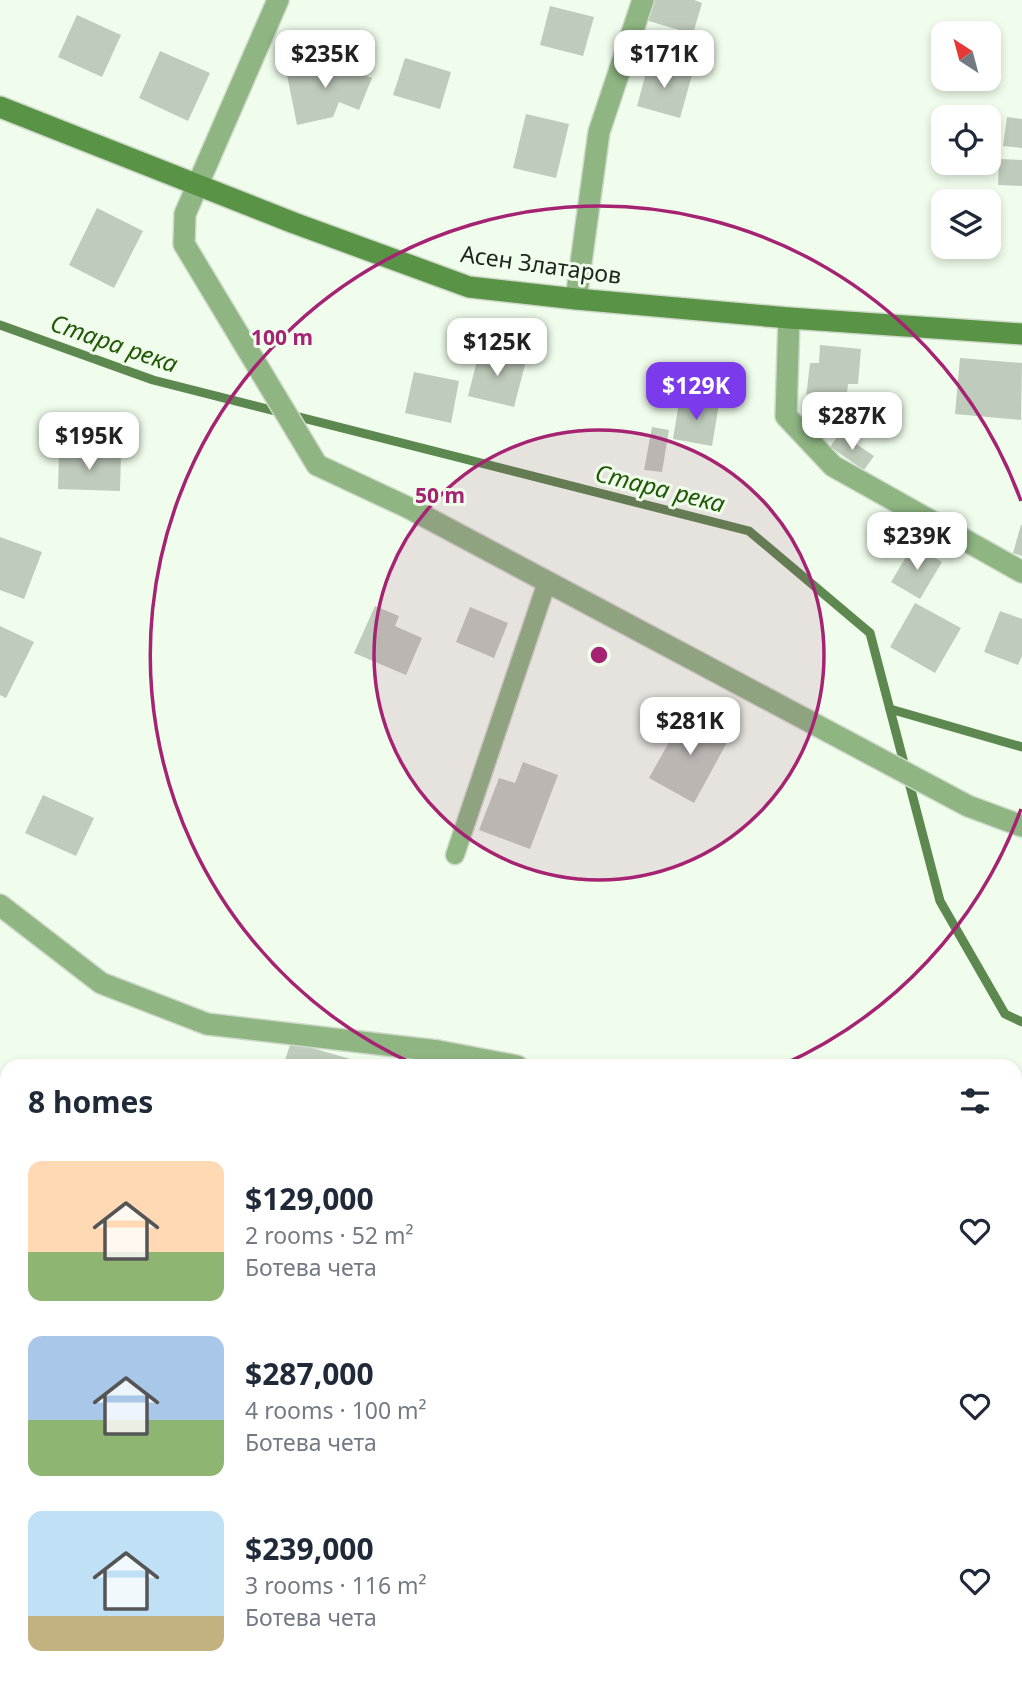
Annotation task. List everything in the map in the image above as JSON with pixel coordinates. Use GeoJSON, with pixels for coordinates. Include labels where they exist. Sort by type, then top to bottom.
{"type":"FeatureCollection","features":[{"type":"Feature","properties":{"kind":"street"},"geometry":{"type":"LineString","coordinates":[[278,0],[186,214],[184,244],[317,465],[407,507],[968,806],[1022,827]]}},
{"type":"Feature","properties":{"kind":"street"},"geometry":{"type":"LineString","coordinates":[[576,299],[598,132],[643,0]]}},
{"type":"Feature","properties":{"kind":"street","name":"Асен Златаров"},"geometry":{"type":"LineString","coordinates":[[0,107],[294,223],[469,287],[789,318],[1022,334]]}},
{"type":"Feature","properties":{"kind":"street"},"geometry":{"type":"LineString","coordinates":[[789,318],[786,416],[834,466],[1022,572]]}},
{"type":"Feature","properties":{"kind":"street"},"geometry":{"type":"LineString","coordinates":[[0,905],[101,983],[206,1024],[438,1051],[456,1059]]}},
{"type":"Feature","properties":{"kind":"lane"},"geometry":{"type":"LineString","coordinates":[[455,855],[547,582]]}},
{"type":"Feature","properties":{"kind":"building"},"geometry":{"type":"Polygon","coordinates":[[[647,0],[694,0],[702,3],[693,34],[642,19],[647,0]]]}},
{"type":"Feature","properties":{"kind":"building"},"geometry":{"type":"Polygon","coordinates":[[[550,6],[594,17],[583,56],[540,45],[550,6]]]}},
{"type":"Feature","properties":{"kind":"building"},"geometry":{"type":"Polygon","coordinates":[[[77,15],[121,35],[102,77],[58,57],[77,15]]]}},
{"type":"Feature","properties":{"kind":"building"},"geometry":{"type":"Polygon","coordinates":[[[160,51],[210,73],[188,121],[139,98],[160,51]]]}},
{"type":"Feature","properties":{"kind":"building"},"geometry":{"type":"Polygon","coordinates":[[[405,58],[451,72],[440,109],[393,95],[405,58]]]}},
{"type":"Feature","properties":{"kind":"building"},"geometry":{"type":"Polygon","coordinates":[[[329,61],[372,78],[359,110],[339,102],[333,117],[297,125],[286,70],[329,61]]]}},
{"type":"Feature","properties":{"kind":"building"},"geometry":{"type":"Polygon","coordinates":[[[649,62],[692,75],[680,118],[637,106],[649,62]]]}},
{"type":"Feature","properties":{"kind":"building"},"geometry":{"type":"Polygon","coordinates":[[[526,114],[569,124],[556,178],[513,168],[526,114]]]}},
{"type":"Feature","properties":{"kind":"building"},"geometry":{"type":"Polygon","coordinates":[[[1007,117],[1022,119],[1022,148],[1003,146],[1007,117]]]}},
{"type":"Feature","properties":{"kind":"building"},"geometry":{"type":"Polygon","coordinates":[[[1001,159],[1022,160],[1022,186],[998,185],[1001,159]]]}},
{"type":"Feature","properties":{"kind":"building"},"geometry":{"type":"Polygon","coordinates":[[[97,208],[143,231],[114,288],[69,265],[97,208]]]}},
{"type":"Feature","properties":{"kind":"building"},"geometry":{"type":"Polygon","coordinates":[[[820,345],[861,349],[858,384],[848,384],[846,402],[806,398],[810,363],[819,363],[820,345]]]}},
{"type":"Feature","properties":{"kind":"building"},"geometry":{"type":"Polygon","coordinates":[[[480,349],[526,361],[514,407],[468,396],[480,349]]]}},
{"type":"Feature","properties":{"kind":"building"},"geometry":{"type":"Polygon","coordinates":[[[960,358],[1022,363],[1021,420],[955,414],[960,358]]]}},
{"type":"Feature","properties":{"kind":"building"},"geometry":{"type":"Polygon","coordinates":[[[414,372],[459,381],[451,423],[405,413],[414,372]]]}},
{"type":"Feature","properties":{"kind":"building"},"geometry":{"type":"Polygon","coordinates":[[[680,397],[719,404],[712,446],[673,439],[680,397]]]}},
{"type":"Feature","properties":{"kind":"building"},"geometry":{"type":"Polygon","coordinates":[[[652,427],[669,430],[662,472],[644,470],[652,427]]]}},
{"type":"Feature","properties":{"kind":"building"},"geometry":{"type":"Polygon","coordinates":[[[840,433],[874,456],[864,470],[830,447],[840,433]]]}},
{"type":"Feature","properties":{"kind":"building"},"geometry":{"type":"Polygon","coordinates":[[[59,452],[121,455],[120,491],[58,489],[59,452]]]}},
{"type":"Feature","properties":{"kind":"building"},"geometry":{"type":"Polygon","coordinates":[[[1022,525],[1022,556],[1013,553],[1022,525]]]}},
{"type":"Feature","properties":{"kind":"building"},"geometry":{"type":"Polygon","coordinates":[[[0,537],[42,552],[24,599],[0,590],[0,537]]]}},
{"type":"Feature","properties":{"kind":"building"},"geometry":{"type":"Polygon","coordinates":[[[913,545],[942,562],[920,599],[891,582],[913,545]]]}},
{"type":"Feature","properties":{"kind":"building"},"geometry":{"type":"Polygon","coordinates":[[[915,603],[961,628],[935,673],[890,647],[915,603]]]}},
{"type":"Feature","properties":{"kind":"building"},"geometry":{"type":"Polygon","coordinates":[[[375,606],[399,616],[395,626],[422,638],[406,675],[354,653],[375,606]]]}},
{"type":"Feature","properties":{"kind":"building"},"geometry":{"type":"Polygon","coordinates":[[[470,607],[508,623],[494,658],[456,642],[470,607]]]}},
{"type":"Feature","properties":{"kind":"building"},"geometry":{"type":"Polygon","coordinates":[[[1000,611],[1022,619],[1022,656],[1018,665],[984,652],[1000,611]]]}},
{"type":"Feature","properties":{"kind":"building"},"geometry":{"type":"Polygon","coordinates":[[[0,626],[34,642],[6,698],[0,695],[0,626]]]}},
{"type":"Feature","properties":{"kind":"building"},"geometry":{"type":"Polygon","coordinates":[[[687,710],[731,735],[694,803],[649,778],[687,710]]]}},
{"type":"Feature","properties":{"kind":"building"},"geometry":{"type":"Polygon","coordinates":[[[523,762],[558,775],[530,849],[479,830],[499,778],[515,783],[523,762]]]}},
{"type":"Feature","properties":{"kind":"building"},"geometry":{"type":"Polygon","coordinates":[[[43,795],[94,818],[76,856],[25,833],[43,795]]]}},
{"type":"Feature","properties":{"kind":"building"},"geometry":{"type":"Polygon","coordinates":[[[291,1042],[350,1059],[285,1059],[291,1042]]]}},
{"type":"Feature","properties":{"kind":"waterway","name":"Стара река"},"geometry":{"type":"LineString","coordinates":[[0,325],[153,380],[749,531],[870,633],[940,901],[1005,1014],[1022,1022]]}},
{"type":"Feature","properties":{"kind":"waterway"},"geometry":{"type":"LineString","coordinates":[[890,709],[1022,747]]}}]}
